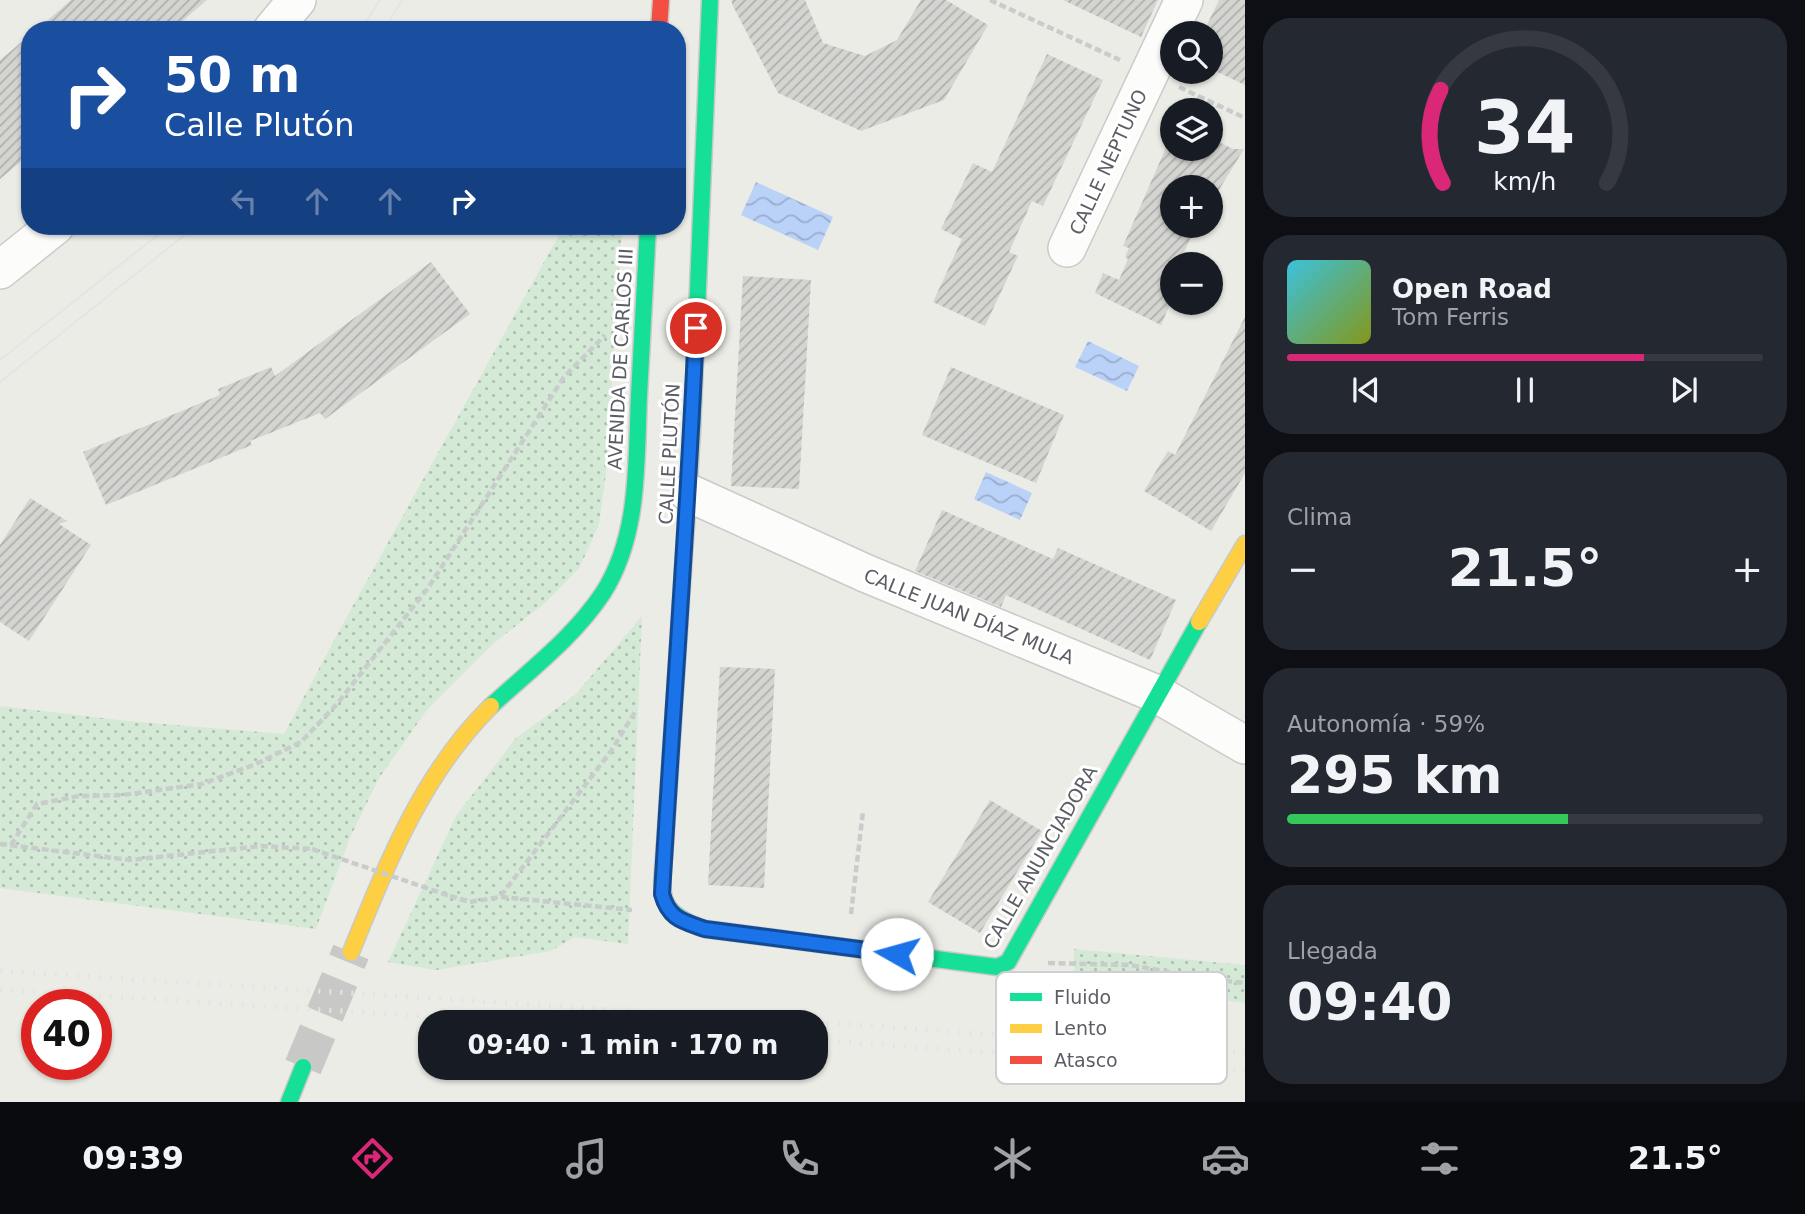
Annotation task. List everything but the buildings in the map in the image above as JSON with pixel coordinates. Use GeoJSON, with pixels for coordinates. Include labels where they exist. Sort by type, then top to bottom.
{"type":"FeatureCollection","features":[{"type":"Feature","properties":{"kind":"street"},"geometry":{"type":"LineString","coordinates":[[280,21],[297,0]]}},
{"type":"Feature","properties":{"kind":"street"},"geometry":{"type":"LineString","coordinates":[[660,21],[661,0]]}},
{"type":"Feature","properties":{"kind":"street","name":"CALLE PLUTÓN"},"geometry":{"type":"LineString","coordinates":[[666,909],[662,894],[672,710],[689,493],[710,0]]}},
{"type":"Feature","properties":{"kind":"street","name":"CALLE NEPTUNO"},"geometry":{"type":"LineString","coordinates":[[1067,248],[1184,0]]}},
{"type":"Feature","properties":{"kind":"street"},"geometry":{"type":"LineString","coordinates":[[0,270],[44,235]]}},
{"type":"Feature","properties":{"kind":"street","name":"AVENIDA DE CARLOS III"},"geometry":{"type":"LineString","coordinates":[[351,952],[404,830],[425,789],[451,753],[495,702],[574,629],[598,601],[623,551],[631,527],[634,494],[648,235]]}},
{"type":"Feature","properties":{"kind":"street","name":"CALLE JUAN DÍAZ MULA"},"geometry":{"type":"LineString","coordinates":[[689,493],[865,573],[1157,694],[1245,745]]}},
{"type":"Feature","properties":{"kind":"street","name":"CALLE ANUNCIADORA"},"geometry":{"type":"LineString","coordinates":[[666,909],[679,920],[705,929],[997,967],[1008,962],[1157,694],[1245,544]]}},
{"type":"Feature","properties":{"kind":"street"},"geometry":{"type":"LineString","coordinates":[[289,1102],[303,1067]]}},
{"type":"Feature","properties":{"kind":"path"},"geometry":{"type":"LineString","coordinates":[[11,845],[37,804],[202,784],[256,764],[301,742],[337,704],[428,588],[564,377],[645,296]]}},
{"type":"Feature","properties":{"kind":"path"},"geometry":{"type":"LineString","coordinates":[[500,897],[611,751],[638,708],[672,710]]}},
{"type":"Feature","properties":{"kind":"path"},"geometry":{"type":"LineString","coordinates":[[847,948],[863,811]]}},
{"type":"Feature","properties":{"kind":"path"},"geometry":{"type":"LineString","coordinates":[[0,844],[131,860],[261,846],[312,849],[470,902],[500,897],[635,911]]}},
{"type":"Feature","properties":{"kind":"path"},"geometry":{"type":"LineString","coordinates":[[1008,962],[1129,965],[1168,972]]}},
{"type":"Feature","properties":{"kind":"path"},"geometry":{"type":"LineString","coordinates":[[1227,981],[1245,984]]}},
{"type":"Feature","properties":{"kind":"green space"},"geometry":{"type":"Polygon","coordinates":[[[559,235],[621,235],[612,376],[612,430],[599,524],[580,567],[546,602],[494,643],[427,710],[379,778],[349,840],[316,929],[0,888],[0,706],[128,721],[284,734],[559,235]]]}},
{"type":"Feature","properties":{"kind":"green space"},"geometry":{"type":"Polygon","coordinates":[[[642,616],[628,944],[574,937],[551,951],[436,970],[388,962],[456,816],[516,738],[576,694],[642,616]]]}},
{"type":"Feature","properties":{"kind":"green space"},"geometry":{"type":"Polygon","coordinates":[[[1074,949],[1245,965],[1245,1003],[1227,1001],[1227,972],[1074,972],[1074,949]]]}},
{"type":"Feature","properties":{"kind":"water"},"geometry":{"type":"Polygon","coordinates":[[[756,182],[833,217],[818,250],[741,215],[756,182]]]}},
{"type":"Feature","properties":{"kind":"water"},"geometry":{"type":"Polygon","coordinates":[[[1088,341],[1139,366],[1127,391],[1075,367],[1088,341]]]}},
{"type":"Feature","properties":{"kind":"water"},"geometry":{"type":"Polygon","coordinates":[[[986,472],[1032,493],[1020,520],[974,499],[986,472]]]}},
{"type":"Feature","properties":{"kind":"tunnel"},"geometry":{"type":"LineString","coordinates":[[303,1067],[351,952]]}},
{"type":"Feature","properties":{"kind":"tram line"},"geometry":{"type":"LineString","coordinates":[[367,21],[380,0]]}},
{"type":"Feature","properties":{"kind":"tram line"},"geometry":{"type":"LineString","coordinates":[[389,21],[402,0]]}},
{"type":"Feature","properties":{"kind":"tram line"},"geometry":{"type":"LineString","coordinates":[[0,360],[158,235]]}},
{"type":"Feature","properties":{"kind":"tram line"},"geometry":{"type":"LineString","coordinates":[[0,382],[185,235]]}},
{"type":"Feature","properties":{"kind":"railway"},"geometry":{"type":"LineString","coordinates":[[0,971],[620,1010]]}},
{"type":"Feature","properties":{"kind":"railway"},"geometry":{"type":"LineString","coordinates":[[0,990],[418,1016]]}},
{"type":"Feature","properties":{"kind":"railway"},"geometry":{"type":"LineString","coordinates":[[828,1023],[996,1035]]}},
{"type":"Feature","properties":{"kind":"railway"},"geometry":{"type":"LineString","coordinates":[[828,1041],[996,1053]]}},
{"type":"Feature","properties":{"kind":"railway"},"geometry":{"type":"LineString","coordinates":[[1227,1051],[1245,1052]]}},
{"type":"Feature","properties":{"kind":"railway"},"geometry":{"type":"LineString","coordinates":[[1227,1070],[1245,1071]]}},
{"type":"Feature","properties":{"kind":"traffic: fast"},"geometry":{"type":"LineString","coordinates":[[692,432],[710,0]]}},
{"type":"Feature","properties":{"kind":"traffic: fast"},"geometry":{"type":"LineString","coordinates":[[491,706],[579,624],[603,593],[624,547],[630,523],[636,472],[648,235]]}},
{"type":"Feature","properties":{"kind":"traffic: fast"},"geometry":{"type":"LineString","coordinates":[[665,844],[662,887],[668,907],[676,915],[705,929],[997,967],[1008,962],[1199,622]]}},
{"type":"Feature","properties":{"kind":"traffic: fast"},"geometry":{"type":"LineString","coordinates":[[289,1102],[303,1067]]}},
{"type":"Feature","properties":{"kind":"traffic: slow"},"geometry":{"type":"LineString","coordinates":[[665,844],[692,432]]}},
{"type":"Feature","properties":{"kind":"traffic: slow"},"geometry":{"type":"LineString","coordinates":[[1199,622],[1245,544]]}},
{"type":"Feature","properties":{"kind":"traffic: slow"},"geometry":{"type":"LineString","coordinates":[[351,952],[393,853],[426,791],[467,732],[491,706]]}},
{"type":"Feature","properties":{"kind":"traffic: jam"},"geometry":{"type":"LineString","coordinates":[[660,21],[661,0]]}},
{"type":"Feature","properties":{"kind":"route"},"geometry":{"type":"LineString","coordinates":[[696,328],[689,493],[672,710],[662,894],[666,909],[679,920],[705,929],[897,954]]}}]}
